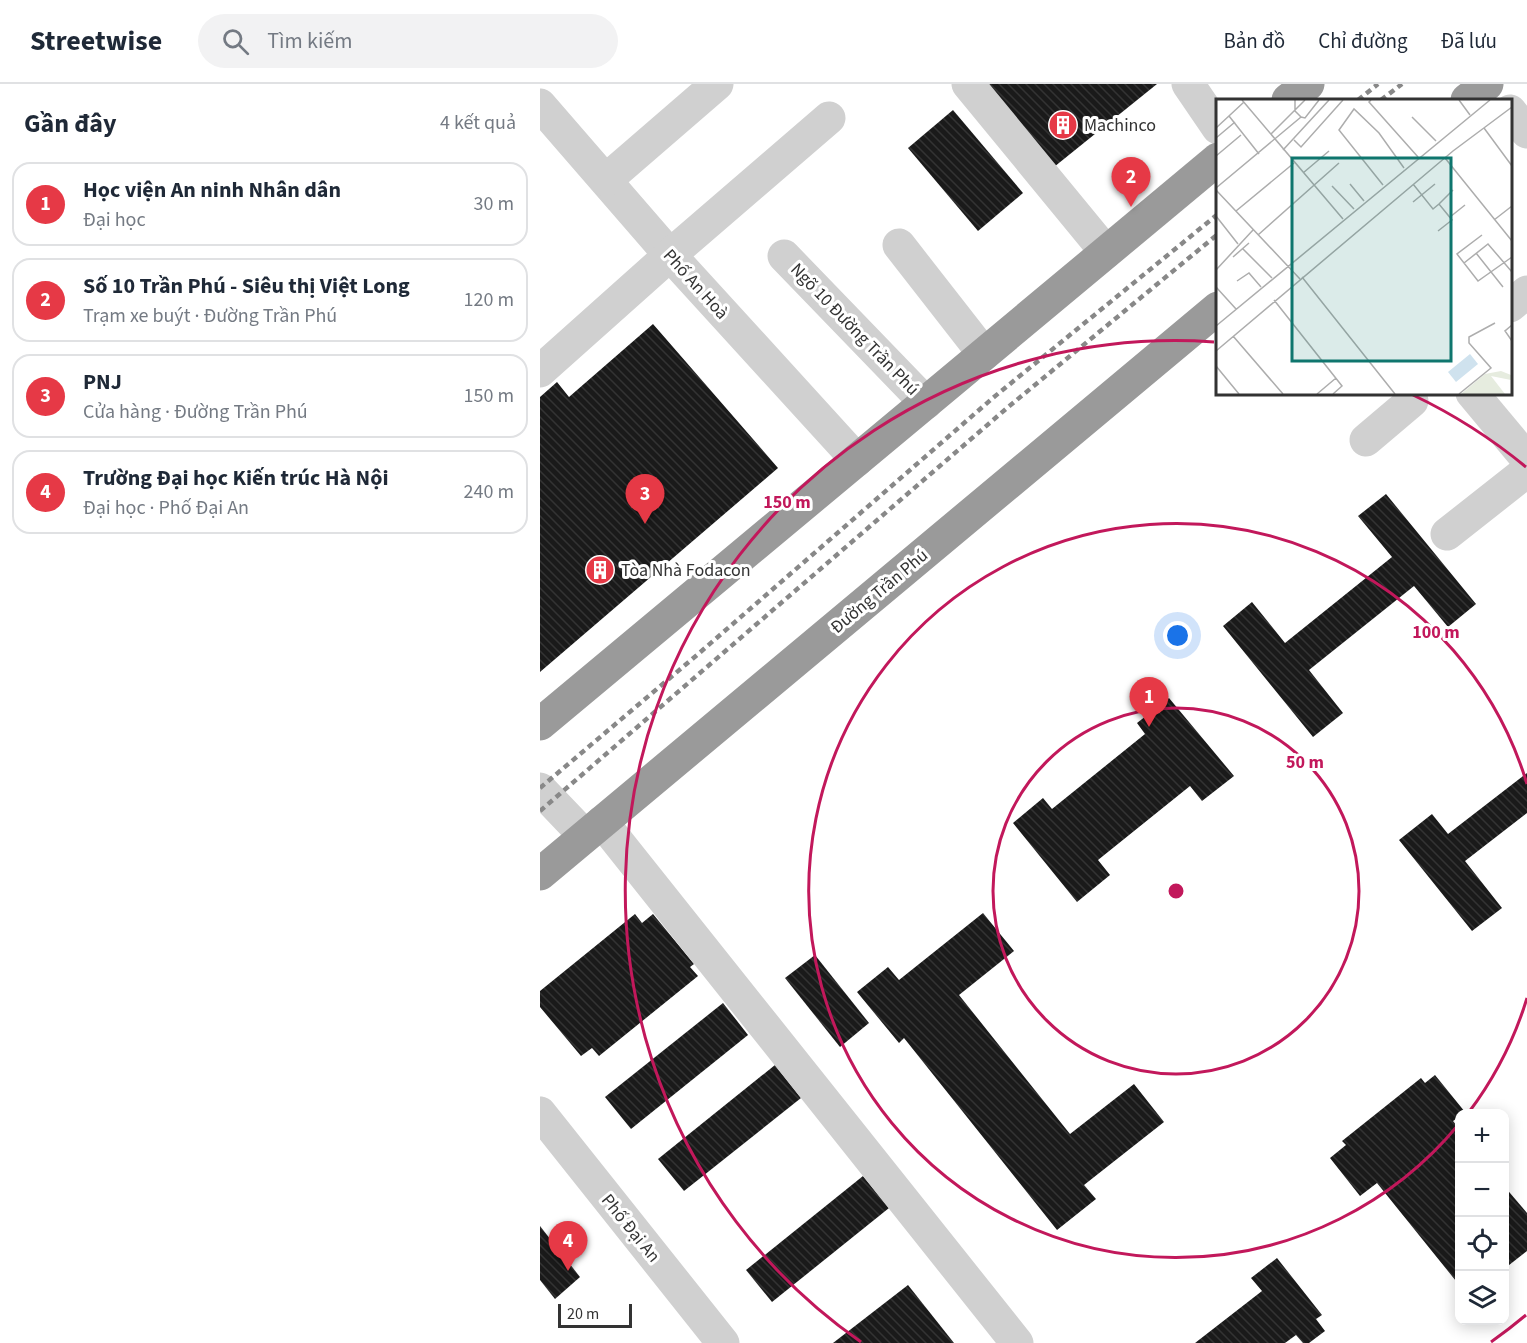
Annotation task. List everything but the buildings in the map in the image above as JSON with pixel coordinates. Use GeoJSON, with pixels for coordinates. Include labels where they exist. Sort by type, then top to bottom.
{"type":"FeatureCollection","features":[{"type":"Feature","properties":{"kind":"highway"},"geometry":{"type":"LineString","coordinates":[[1289,99],[1308,84]]}},
{"type":"Feature","properties":{"kind":"highway"},"geometry":{"type":"LineString","coordinates":[[1468,99],[1489,84]]}},
{"type":"Feature","properties":{"kind":"highway"},"geometry":{"type":"LineString","coordinates":[[540,724],[1216,161]]}},
{"type":"Feature","properties":{"kind":"highway","name":"Đường Trần Phú"},"geometry":{"type":"LineString","coordinates":[[540,874],[1216,310]]}},
{"type":"Feature","properties":{"kind":"street"},"geometry":{"type":"LineString","coordinates":[[606,180],[717,84]]}},
{"type":"Feature","properties":{"kind":"street"},"geometry":{"type":"LineString","coordinates":[[968,84],[1106,252]]}},
{"type":"Feature","properties":{"kind":"street"},"geometry":{"type":"LineString","coordinates":[[1188,84],[1216,125]]}},
{"type":"Feature","properties":{"kind":"street"},"geometry":{"type":"LineString","coordinates":[[1489,84],[1501,99]]}},
{"type":"Feature","properties":{"kind":"street"},"geometry":{"type":"LineString","coordinates":[[1512,113],[1527,132]]}},
{"type":"Feature","properties":{"kind":"street","name":"Phố An Hoà"},"geometry":{"type":"LineString","coordinates":[[543,115],[606,180],[669,255],[857,460]]}},
{"type":"Feature","properties":{"kind":"street"},"geometry":{"type":"LineString","coordinates":[[540,371],[669,255],[829,118]]}},
{"type":"Feature","properties":{"kind":"street"},"geometry":{"type":"LineString","coordinates":[[899,245],[984,354]]}},
{"type":"Feature","properties":{"kind":"street","name":"Ngõ 10 Đường Trần Phú"},"geometry":{"type":"LineString","coordinates":[[784,256],[926,403]]}},
{"type":"Feature","properties":{"kind":"street"},"geometry":{"type":"LineString","coordinates":[[1512,304],[1527,292]]}},
{"type":"Feature","properties":{"kind":"street"},"geometry":{"type":"LineString","coordinates":[[1447,534],[1525,457],[1473,394]]}},
{"type":"Feature","properties":{"kind":"street"},"geometry":{"type":"LineString","coordinates":[[1366,440],[1413,396]]}},
{"type":"Feature","properties":{"kind":"street"},"geometry":{"type":"LineString","coordinates":[[540,789],[594,829],[1017,1343]]}},
{"type":"Feature","properties":{"kind":"street","name":"Phố Đại An"},"geometry":{"type":"LineString","coordinates":[[540,1113],[723,1343]]}},
{"type":"Feature","properties":{"kind":"railway"},"geometry":{"type":"LineString","coordinates":[[1359,99],[1378,84]]}},
{"type":"Feature","properties":{"kind":"railway"},"geometry":{"type":"LineString","coordinates":[[1382,99],[1402,84]]}},
{"type":"Feature","properties":{"kind":"railway"},"geometry":{"type":"LineString","coordinates":[[540,788],[994,397],[1216,216]]}},
{"type":"Feature","properties":{"kind":"railway"},"geometry":{"type":"LineString","coordinates":[[540,811],[1007,408],[1216,236]]}},
{"type":"Feature","properties":{"kind":"place","name":"Machinco"},"geometry":{"type":"Point","coordinates":[1063,125]}},
{"type":"Feature","properties":{"kind":"place","name":"Số 10 Trần Phú - Siêu thị Việt Long"},"geometry":{"type":"Point","coordinates":[1131,207]}},
{"type":"Feature","properties":{"kind":"place","name":"PNJ"},"geometry":{"type":"Point","coordinates":[645,524]}},
{"type":"Feature","properties":{"kind":"place","name":"Tòa Nhà Fodacon"},"geometry":{"type":"Point","coordinates":[600,570]}},
{"type":"Feature","properties":{"kind":"place","name":"Học viện An ninh Nhân dân"},"geometry":{"type":"Point","coordinates":[1149,727]}},
{"type":"Feature","properties":{"kind":"place","name":"Trường Đại học Kiến trúc Hà Nội"},"geometry":{"type":"Point","coordinates":[568,1271]}}]}
